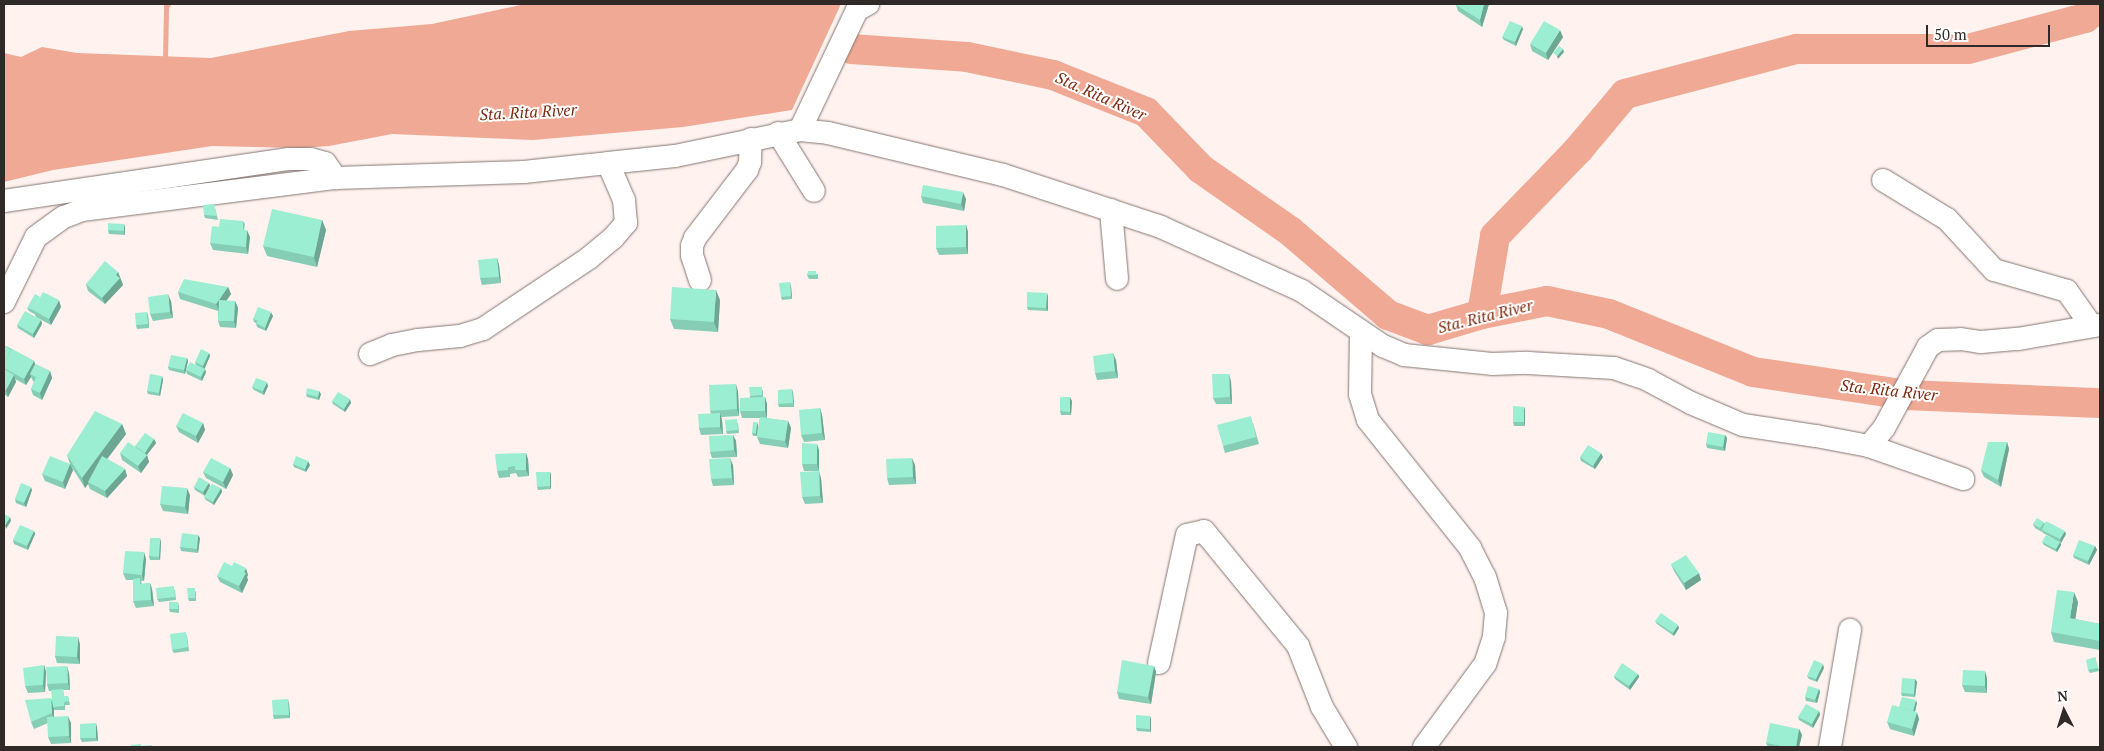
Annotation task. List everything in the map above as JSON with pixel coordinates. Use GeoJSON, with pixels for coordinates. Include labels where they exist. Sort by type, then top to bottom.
{"type":"FeatureCollection","features":[{"type":"Feature","properties":{"kind":"street"},"geometry":{"type":"LineString","coordinates":[[800,130],[857,10],[868,4]]}},
{"type":"Feature","properties":{"kind":"street"},"geometry":{"type":"LineString","coordinates":[[4,302],[36,237],[64,216],[82,210],[336,178],[524,172],[676,156],[778,133],[800,130],[828,133],[1003,175],[1161,227],[1302,291],[1361,332],[1404,355],[1492,364],[1528,363],[1614,368],[1648,380],[1690,403],[1743,426],[1816,436],[1869,446],[1963,479]]}},
{"type":"Feature","properties":{"kind":"street"},"geometry":{"type":"LineString","coordinates":[[778,133],[814,191]]}},
{"type":"Feature","properties":{"kind":"street"},"geometry":{"type":"LineString","coordinates":[[700,280],[692,256],[692,246],[695,238],[747,170],[750,162],[751,139]]}},
{"type":"Feature","properties":{"kind":"street"},"geometry":{"type":"LineString","coordinates":[[4,201],[289,159],[310,159],[325,163],[336,178]]}},
{"type":"Feature","properties":{"kind":"street"},"geometry":{"type":"LineString","coordinates":[[370,354],[392,345],[418,340],[460,336],[482,329],[589,258],[613,238],[626,223],[624,200],[608,163]]}},
{"type":"Feature","properties":{"kind":"street"},"geometry":{"type":"LineString","coordinates":[[1884,180],[1947,219],[1994,270],[2067,291],[2096,325]]}},
{"type":"Feature","properties":{"kind":"street"},"geometry":{"type":"LineString","coordinates":[[1112,210],[1117,279]]}},
{"type":"Feature","properties":{"kind":"street"},"geometry":{"type":"LineString","coordinates":[[1869,446],[1884,428],[1928,347],[1938,340],[1961,339],[1981,342],[2018,339],[2096,325]]}},
{"type":"Feature","properties":{"kind":"street"},"geometry":{"type":"LineString","coordinates":[[1361,332],[1360,394],[1368,420],[1470,548],[1485,577],[1496,613],[1494,637],[1485,664],[1424,747]]}},
{"type":"Feature","properties":{"kind":"street"},"geometry":{"type":"LineString","coordinates":[[1159,663],[1187,535],[1204,531],[1298,646],[1322,707],[1346,747]]}},
{"type":"Feature","properties":{"kind":"street"},"geometry":{"type":"LineString","coordinates":[[1830,747],[1850,630]]}},
{"type":"Feature","properties":{"kind":"water"},"geometry":{"type":"Polygon","coordinates":[[[525,4],[841,4],[792,110],[683,127],[533,140],[392,134],[329,146],[303,148],[212,146],[53,170],[4,182],[4,53],[21,57],[42,47],[77,53],[211,58],[349,31],[432,24],[525,4]]]}},
{"type":"Feature","properties":{"kind":"building"},"geometry":{"type":"Polygon","coordinates":[[[1484,4],[1480,20],[1456,5],[1484,4]]]}},
{"type":"Feature","properties":{"kind":"building"},"geometry":{"type":"Polygon","coordinates":[[[1510,21],[1522,26],[1515,42],[1502,37],[1510,21]]]}},
{"type":"Feature","properties":{"kind":"building"},"geometry":{"type":"Polygon","coordinates":[[[1544,21],[1560,30],[1546,53],[1530,44],[1544,21]]]}},
{"type":"Feature","properties":{"kind":"building"},"geometry":{"type":"Polygon","coordinates":[[[1559,46],[1563,49],[1557,56],[1553,53],[1559,46]]]}},
{"type":"Feature","properties":{"kind":"building"},"geometry":{"type":"Polygon","coordinates":[[[923,185],[963,192],[961,204],[921,196],[923,185]]]}},
{"type":"Feature","properties":{"kind":"building"},"geometry":{"type":"Polygon","coordinates":[[[214,204],[217,216],[204,215],[203,205],[214,204]]]}},
{"type":"Feature","properties":{"kind":"building"},"geometry":{"type":"Polygon","coordinates":[[[272,209],[322,220],[314,257],[263,246],[272,209]]]}},
{"type":"Feature","properties":{"kind":"building"},"geometry":{"type":"Polygon","coordinates":[[[220,219],[243,221],[243,230],[219,227],[220,219]]]}},
{"type":"Feature","properties":{"kind":"building"},"geometry":{"type":"Polygon","coordinates":[[[108,223],[124,224],[124,231],[108,230],[108,223]]]}},
{"type":"Feature","properties":{"kind":"building"},"geometry":{"type":"Polygon","coordinates":[[[966,225],[966,247],[936,248],[936,226],[966,225]]]}},
{"type":"Feature","properties":{"kind":"building"},"geometry":{"type":"Polygon","coordinates":[[[212,226],[247,230],[246,247],[210,243],[212,226]]]}},
{"type":"Feature","properties":{"kind":"building"},"geometry":{"type":"Polygon","coordinates":[[[497,258],[499,277],[480,278],[478,260],[497,258]]]}},
{"type":"Feature","properties":{"kind":"building"},"geometry":{"type":"Polygon","coordinates":[[[105,261],[118,272],[116,275],[120,278],[102,298],[86,284],[105,261]]]}},
{"type":"Feature","properties":{"kind":"building"},"geometry":{"type":"Polygon","coordinates":[[[808,271],[816,271],[817,275],[807,275],[808,271]]]}},
{"type":"Feature","properties":{"kind":"building"},"geometry":{"type":"Polygon","coordinates":[[[184,279],[228,287],[216,304],[178,292],[184,279]]]}},
{"type":"Feature","properties":{"kind":"building"},"geometry":{"type":"Polygon","coordinates":[[[790,282],[791,296],[781,297],[779,283],[790,282]]]}},
{"type":"Feature","properties":{"kind":"building"},"geometry":{"type":"Polygon","coordinates":[[[672,287],[716,290],[714,322],[670,319],[672,287]]]}},
{"type":"Feature","properties":{"kind":"building"},"geometry":{"type":"Polygon","coordinates":[[[43,292],[59,300],[49,319],[33,310],[43,292]]]}},
{"type":"Feature","properties":{"kind":"building"},"geometry":{"type":"Polygon","coordinates":[[[1027,292],[1047,293],[1046,308],[1027,307],[1027,292]]]}},
{"type":"Feature","properties":{"kind":"building"},"geometry":{"type":"Polygon","coordinates":[[[35,294],[40,297],[33,310],[27,308],[35,294]]]}},
{"type":"Feature","properties":{"kind":"building"},"geometry":{"type":"Polygon","coordinates":[[[168,294],[170,312],[150,314],[148,297],[168,294]]]}},
{"type":"Feature","properties":{"kind":"building"},"geometry":{"type":"Polygon","coordinates":[[[219,300],[235,301],[234,321],[218,321],[219,300]]]}},
{"type":"Feature","properties":{"kind":"building"},"geometry":{"type":"Polygon","coordinates":[[[258,307],[271,312],[265,328],[253,319],[258,307]]]}},
{"type":"Feature","properties":{"kind":"building"},"geometry":{"type":"Polygon","coordinates":[[[25,311],[41,320],[33,334],[17,325],[25,311]]]}},
{"type":"Feature","properties":{"kind":"building"},"geometry":{"type":"Polygon","coordinates":[[[147,312],[148,324],[136,325],[135,313],[147,312]]]}},
{"type":"Feature","properties":{"kind":"building"},"geometry":{"type":"Polygon","coordinates":[[[4,345],[11,350],[4,363],[4,345]]]}},
{"type":"Feature","properties":{"kind":"building"},"geometry":{"type":"Polygon","coordinates":[[[12,349],[34,361],[24,379],[4,368],[4,363],[12,349]]]}},
{"type":"Feature","properties":{"kind":"building"},"geometry":{"type":"Polygon","coordinates":[[[201,349],[209,353],[203,366],[195,362],[201,349]]]}},
{"type":"Feature","properties":{"kind":"building"},"geometry":{"type":"Polygon","coordinates":[[[1113,353],[1115,371],[1095,373],[1093,356],[1113,353]]]}},
{"type":"Feature","properties":{"kind":"building"},"geometry":{"type":"Polygon","coordinates":[[[171,355],[187,358],[184,370],[168,367],[171,355]]]}},
{"type":"Feature","properties":{"kind":"building"},"geometry":{"type":"Polygon","coordinates":[[[190,362],[205,369],[201,377],[186,370],[190,362]]]}},
{"type":"Feature","properties":{"kind":"building"},"geometry":{"type":"Polygon","coordinates":[[[35,364],[50,371],[40,393],[31,389],[36,377],[30,374],[35,364]]]}},
{"type":"Feature","properties":{"kind":"building"},"geometry":{"type":"Polygon","coordinates":[[[4,369],[14,375],[6,390],[4,389],[4,369]]]}},
{"type":"Feature","properties":{"kind":"building"},"geometry":{"type":"Polygon","coordinates":[[[150,374],[162,376],[159,393],[147,391],[150,374]]]}},
{"type":"Feature","properties":{"kind":"building"},"geometry":{"type":"Polygon","coordinates":[[[1212,374],[1229,374],[1230,397],[1213,398],[1212,374]]]}},
{"type":"Feature","properties":{"kind":"building"},"geometry":{"type":"Polygon","coordinates":[[[256,378],[267,382],[263,391],[252,387],[256,378]]]}},
{"type":"Feature","properties":{"kind":"building"},"geometry":{"type":"Polygon","coordinates":[[[736,384],[737,409],[710,411],[709,385],[736,384]]]}},
{"type":"Feature","properties":{"kind":"building"},"geometry":{"type":"Polygon","coordinates":[[[749,387],[762,387],[762,395],[750,396],[749,387]]]}},
{"type":"Feature","properties":{"kind":"building"},"geometry":{"type":"Polygon","coordinates":[[[307,388],[319,391],[318,397],[306,394],[307,388]]]}},
{"type":"Feature","properties":{"kind":"building"},"geometry":{"type":"Polygon","coordinates":[[[792,389],[793,403],[778,404],[778,390],[792,389]]]}},
{"type":"Feature","properties":{"kind":"building"},"geometry":{"type":"Polygon","coordinates":[[[338,392],[350,399],[344,409],[332,401],[338,392]]]}},
{"type":"Feature","properties":{"kind":"building"},"geometry":{"type":"Polygon","coordinates":[[[765,397],[765,411],[740,411],[740,398],[765,397]]]}},
{"type":"Feature","properties":{"kind":"building"},"geometry":{"type":"Polygon","coordinates":[[[1060,397],[1070,397],[1070,412],[1060,411],[1060,397]]]}},
{"type":"Feature","properties":{"kind":"building"},"geometry":{"type":"Polygon","coordinates":[[[1513,406],[1524,407],[1524,422],[1513,422],[1513,406]]]}},
{"type":"Feature","properties":{"kind":"building"},"geometry":{"type":"Polygon","coordinates":[[[820,408],[822,433],[801,435],[799,410],[820,408]]]}},
{"type":"Feature","properties":{"kind":"building"},"geometry":{"type":"Polygon","coordinates":[[[95,411],[122,424],[82,478],[67,455],[95,411]]]}},
{"type":"Feature","properties":{"kind":"building"},"geometry":{"type":"Polygon","coordinates":[[[183,413],[203,423],[196,436],[176,426],[183,413]]]}},
{"type":"Feature","properties":{"kind":"building"},"geometry":{"type":"Polygon","coordinates":[[[720,413],[720,427],[699,428],[698,414],[720,413]]]}},
{"type":"Feature","properties":{"kind":"building"},"geometry":{"type":"Polygon","coordinates":[[[1251,416],[1256,437],[1223,446],[1217,425],[1251,416]]]}},
{"type":"Feature","properties":{"kind":"building"},"geometry":{"type":"Polygon","coordinates":[[[760,417],[788,421],[785,441],[757,437],[760,417]]]}},
{"type":"Feature","properties":{"kind":"building"},"geometry":{"type":"Polygon","coordinates":[[[737,419],[738,430],[726,431],[725,420],[737,419]]]}},
{"type":"Feature","properties":{"kind":"building"},"geometry":{"type":"Polygon","coordinates":[[[753,422],[757,422],[756,433],[752,433],[753,422]]]}},
{"type":"Feature","properties":{"kind":"building"},"geometry":{"type":"Polygon","coordinates":[[[1708,432],[1725,435],[1723,447],[1706,444],[1708,432]]]}},
{"type":"Feature","properties":{"kind":"building"},"geometry":{"type":"Polygon","coordinates":[[[145,433],[154,439],[145,453],[135,446],[145,433]]]}},
{"type":"Feature","properties":{"kind":"building"},"geometry":{"type":"Polygon","coordinates":[[[733,435],[734,450],[710,452],[709,436],[733,435]]]}},
{"type":"Feature","properties":{"kind":"building"},"geometry":{"type":"Polygon","coordinates":[[[128,442],[147,455],[138,466],[120,453],[128,442]]]}},
{"type":"Feature","properties":{"kind":"building"},"geometry":{"type":"Polygon","coordinates":[[[1988,442],[2007,442],[1998,480],[1981,470],[1988,442]]]}},
{"type":"Feature","properties":{"kind":"building"},"geometry":{"type":"Polygon","coordinates":[[[802,443],[817,444],[817,464],[802,464],[802,443]]]}},
{"type":"Feature","properties":{"kind":"building"},"geometry":{"type":"Polygon","coordinates":[[[1588,445],[1601,453],[1593,466],[1580,457],[1588,445]]]}},
{"type":"Feature","properties":{"kind":"building"},"geometry":{"type":"Polygon","coordinates":[[[526,453],[526,470],[515,470],[515,466],[508,467],[508,470],[497,471],[495,454],[526,453]]]}},
{"type":"Feature","properties":{"kind":"building"},"geometry":{"type":"Polygon","coordinates":[[[50,456],[70,464],[63,482],[42,474],[50,456]]]}},
{"type":"Feature","properties":{"kind":"building"},"geometry":{"type":"Polygon","coordinates":[[[102,456],[125,469],[105,491],[88,482],[102,456]]]}},
{"type":"Feature","properties":{"kind":"building"},"geometry":{"type":"Polygon","coordinates":[[[296,456],[308,461],[305,469],[293,464],[296,456]]]}},
{"type":"Feature","properties":{"kind":"building"},"geometry":{"type":"Polygon","coordinates":[[[211,458],[230,468],[223,482],[203,472],[211,458]]]}},
{"type":"Feature","properties":{"kind":"building"},"geometry":{"type":"Polygon","coordinates":[[[730,458],[732,478],[711,479],[709,459],[730,458]]]}},
{"type":"Feature","properties":{"kind":"building"},"geometry":{"type":"Polygon","coordinates":[[[912,458],[913,477],[887,478],[886,459],[912,458]]]}},
{"type":"Feature","properties":{"kind":"building"},"geometry":{"type":"Polygon","coordinates":[[[819,471],[820,496],[802,497],[800,472],[819,471]]]}},
{"type":"Feature","properties":{"kind":"building"},"geometry":{"type":"Polygon","coordinates":[[[536,472],[550,472],[550,486],[537,487],[536,472]]]}},
{"type":"Feature","properties":{"kind":"building"},"geometry":{"type":"Polygon","coordinates":[[[199,477],[209,483],[203,492],[194,487],[199,477]]]}},
{"type":"Feature","properties":{"kind":"building"},"geometry":{"type":"Polygon","coordinates":[[[21,483],[31,487],[24,503],[15,499],[21,483]]]}},
{"type":"Feature","properties":{"kind":"building"},"geometry":{"type":"Polygon","coordinates":[[[212,484],[221,488],[213,502],[204,497],[212,484]]]}},
{"type":"Feature","properties":{"kind":"building"},"geometry":{"type":"Polygon","coordinates":[[[162,486],[187,488],[185,507],[160,504],[162,486]]]}},
{"type":"Feature","properties":{"kind":"building"},"geometry":{"type":"Polygon","coordinates":[[[4,514],[10,517],[5,525],[4,525],[4,514]]]}},
{"type":"Feature","properties":{"kind":"building"},"geometry":{"type":"Polygon","coordinates":[[[2037,518],[2044,522],[2040,528],[2033,524],[2037,518]]]}},
{"type":"Feature","properties":{"kind":"building"},"geometry":{"type":"Polygon","coordinates":[[[2046,521],[2065,531],[2060,539],[2042,530],[2046,521]]]}},
{"type":"Feature","properties":{"kind":"building"},"geometry":{"type":"Polygon","coordinates":[[[20,525],[34,531],[27,546],[13,540],[20,525]]]}},
{"type":"Feature","properties":{"kind":"building"},"geometry":{"type":"Polygon","coordinates":[[[182,533],[198,535],[197,549],[180,547],[182,533]]]}},
{"type":"Feature","properties":{"kind":"building"},"geometry":{"type":"Polygon","coordinates":[[[2046,535],[2060,542],[2056,549],[2042,542],[2046,535]]]}},
{"type":"Feature","properties":{"kind":"building"},"geometry":{"type":"Polygon","coordinates":[[[150,538],[160,538],[159,557],[149,556],[150,538]]]}},
{"type":"Feature","properties":{"kind":"building"},"geometry":{"type":"Polygon","coordinates":[[[2079,540],[2095,546],[2088,561],[2073,555],[2079,540]]]}},
{"type":"Feature","properties":{"kind":"building"},"geometry":{"type":"Polygon","coordinates":[[[125,551],[144,552],[142,575],[123,573],[125,551]]]}},
{"type":"Feature","properties":{"kind":"building"},"geometry":{"type":"Polygon","coordinates":[[[1686,555],[1699,573],[1684,583],[1671,564],[1686,555]]]}},
{"type":"Feature","properties":{"kind":"building"},"geometry":{"type":"Polygon","coordinates":[[[224,562],[232,566],[234,562],[246,568],[244,572],[246,573],[239,586],[217,576],[224,562]]]}},
{"type":"Feature","properties":{"kind":"building"},"geometry":{"type":"Polygon","coordinates":[[[140,578],[140,584],[150,583],[151,600],[133,601],[133,579],[140,578]]]}},
{"type":"Feature","properties":{"kind":"building"},"geometry":{"type":"Polygon","coordinates":[[[174,586],[175,597],[157,599],[156,588],[174,586]]]}},
{"type":"Feature","properties":{"kind":"building"},"geometry":{"type":"Polygon","coordinates":[[[187,588],[195,588],[195,598],[188,598],[187,588]]]}},
{"type":"Feature","properties":{"kind":"building"},"geometry":{"type":"Polygon","coordinates":[[[2057,590],[2074,592],[2070,618],[2100,624],[2100,641],[2051,632],[2057,590]]]}},
{"type":"Feature","properties":{"kind":"building"},"geometry":{"type":"Polygon","coordinates":[[[169,602],[178,602],[178,609],[169,609],[169,602]]]}},
{"type":"Feature","properties":{"kind":"building"},"geometry":{"type":"Polygon","coordinates":[[[1661,613],[1678,625],[1673,633],[1655,621],[1661,613]]]}},
{"type":"Feature","properties":{"kind":"building"},"geometry":{"type":"Polygon","coordinates":[[[186,632],[188,647],[172,650],[170,634],[186,632]]]}},
{"type":"Feature","properties":{"kind":"building"},"geometry":{"type":"Polygon","coordinates":[[[56,636],[78,637],[77,657],[55,656],[56,636]]]}},
{"type":"Feature","properties":{"kind":"building"},"geometry":{"type":"Polygon","coordinates":[[[2095,657],[2098,668],[2088,670],[2086,660],[2095,657]]]}},
{"type":"Feature","properties":{"kind":"building"},"geometry":{"type":"Polygon","coordinates":[[[1122,660],[1154,666],[1148,697],[1117,692],[1122,660]]]}},
{"type":"Feature","properties":{"kind":"building"},"geometry":{"type":"Polygon","coordinates":[[[1814,660],[1823,664],[1816,679],[1807,676],[1814,660]]]}},
{"type":"Feature","properties":{"kind":"building"},"geometry":{"type":"Polygon","coordinates":[[[1622,663],[1638,674],[1629,686],[1614,676],[1622,663]]]}},
{"type":"Feature","properties":{"kind":"building"},"geometry":{"type":"Polygon","coordinates":[[[44,665],[43,685],[25,686],[23,668],[44,665]]]}},
{"type":"Feature","properties":{"kind":"building"},"geometry":{"type":"Polygon","coordinates":[[[67,666],[68,683],[47,684],[46,667],[67,666]]]}},
{"type":"Feature","properties":{"kind":"building"},"geometry":{"type":"Polygon","coordinates":[[[1963,670],[1985,671],[1985,686],[1962,685],[1963,670]]]}},
{"type":"Feature","properties":{"kind":"building"},"geometry":{"type":"Polygon","coordinates":[[[1902,678],[1915,679],[1914,694],[1901,693],[1902,678]]]}},
{"type":"Feature","properties":{"kind":"building"},"geometry":{"type":"Polygon","coordinates":[[[1808,686],[1819,689],[1815,700],[1805,697],[1808,686]]]}},
{"type":"Feature","properties":{"kind":"building"},"geometry":{"type":"Polygon","coordinates":[[[63,689],[64,696],[68,696],[69,701],[64,702],[64,706],[53,707],[51,690],[63,689]]]}},
{"type":"Feature","properties":{"kind":"building"},"geometry":{"type":"Polygon","coordinates":[[[1902,697],[1916,700],[1913,711],[1899,707],[1902,697]]]}},
{"type":"Feature","properties":{"kind":"building"},"geometry":{"type":"Polygon","coordinates":[[[51,698],[52,713],[31,722],[25,700],[51,698]]]}},
{"type":"Feature","properties":{"kind":"building"},"geometry":{"type":"Polygon","coordinates":[[[288,699],[289,715],[273,715],[272,700],[288,699]]]}},
{"type":"Feature","properties":{"kind":"building"},"geometry":{"type":"Polygon","coordinates":[[[1806,704],[1819,711],[1812,724],[1798,717],[1806,704]]]}},
{"type":"Feature","properties":{"kind":"building"},"geometry":{"type":"Polygon","coordinates":[[[1892,705],[1917,712],[1912,729],[1887,722],[1892,705]]]}},
{"type":"Feature","properties":{"kind":"building"},"geometry":{"type":"Polygon","coordinates":[[[1136,715],[1150,716],[1150,729],[1136,728],[1136,715]]]}},
{"type":"Feature","properties":{"kind":"building"},"geometry":{"type":"Polygon","coordinates":[[[68,716],[69,736],[48,737],[47,717],[68,716]]]}},
{"type":"Feature","properties":{"kind":"building"},"geometry":{"type":"Polygon","coordinates":[[[96,723],[96,738],[80,738],[80,724],[96,723]]]}},
{"type":"Feature","properties":{"kind":"building"},"geometry":{"type":"Polygon","coordinates":[[[1770,723],[1799,729],[1796,747],[1766,743],[1770,723]]]}},
{"type":"Feature","properties":{"kind":"building"},"geometry":{"type":"Polygon","coordinates":[[[141,744],[141,746],[152,745],[153,747],[131,747],[131,745],[141,744]]]}},
{"type":"Feature","properties":{"kind":"waterway"},"geometry":{"type":"LineString","coordinates":[[165,60],[166,6],[168,4]]}},
{"type":"Feature","properties":{"kind":"waterway"},"geometry":{"type":"LineString","coordinates":[[1482,314],[1495,236],[1578,150],[1625,94],[1797,49],[1968,49],[2085,18],[2100,7]]}},
{"type":"Feature","properties":{"kind":"waterway","name":"Sta. Rita River"},"geometry":{"type":"LineString","coordinates":[[851,49],[967,57],[1053,75],[1146,112],[1201,169],[1290,231],[1388,315],[1428,330],[1482,314],[1547,301],[1609,314],[1753,372],[1906,395],[2100,403]]}}]}
